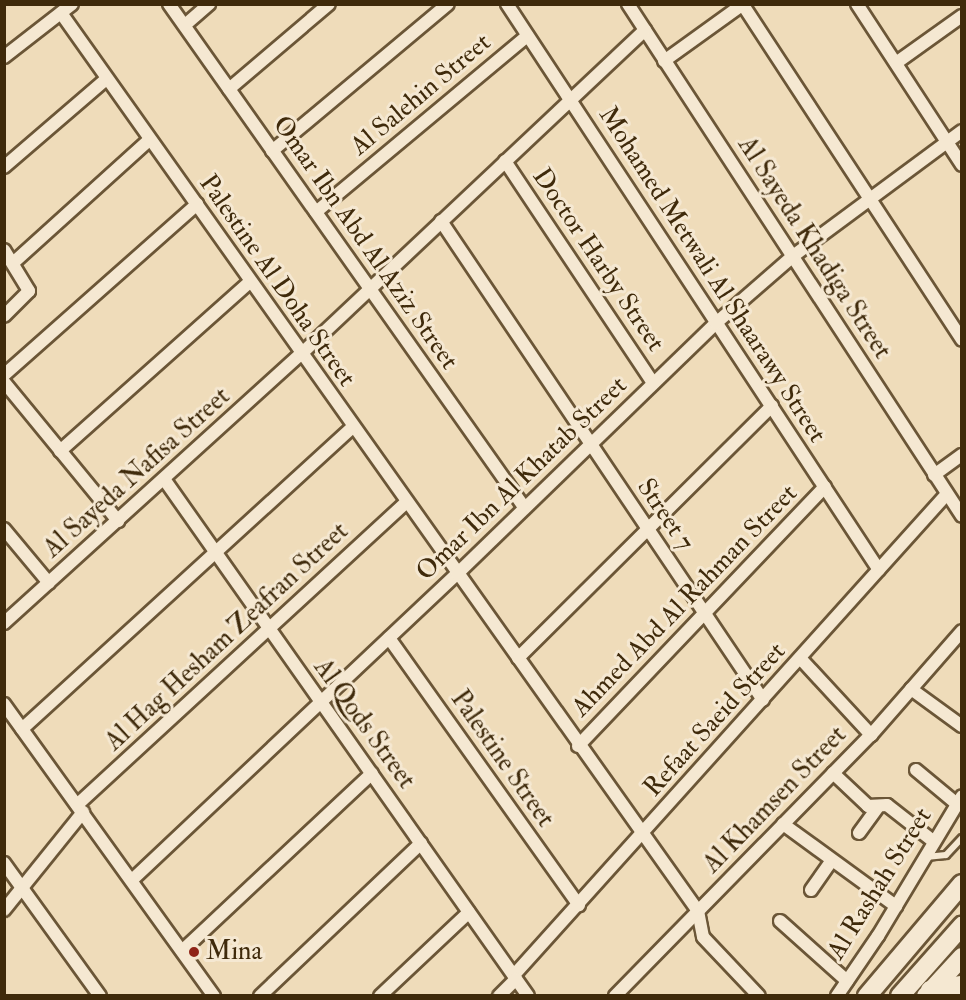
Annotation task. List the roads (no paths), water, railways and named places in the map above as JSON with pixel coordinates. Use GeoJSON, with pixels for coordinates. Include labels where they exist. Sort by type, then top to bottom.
{"type":"FeatureCollection","features":[{"type":"Feature","properties":{"kind":"main road"},"geometry":{"type":"LineString","coordinates":[[867,996],[962,884]]}},
{"type":"Feature","properties":{"kind":"main road"},"geometry":{"type":"LineString","coordinates":[[900,996],[962,926]]}},
{"type":"Feature","properties":{"kind":"main road"},"geometry":{"type":"LineString","coordinates":[[928,993],[962,957]]}},
{"type":"Feature","properties":{"kind":"main road"},"geometry":{"type":"LineString","coordinates":[[928,993],[962,985]]}},
{"type":"Feature","properties":{"kind":"street"},"geometry":{"type":"LineString","coordinates":[[4,57],[72,4]]}},
{"type":"Feature","properties":{"kind":"street","name":"Omar Ibn Abd Al Aziz Street"},"geometry":{"type":"LineString","coordinates":[[170,4],[524,507]]}},
{"type":"Feature","properties":{"kind":"street"},"geometry":{"type":"LineString","coordinates":[[184,25],[209,4]]}},
{"type":"Feature","properties":{"kind":"street"},"geometry":{"type":"LineString","coordinates":[[229,89],[329,4]]}},
{"type":"Feature","properties":{"kind":"street"},"geometry":{"type":"LineString","coordinates":[[272,151],[448,4]]}},
{"type":"Feature","properties":{"kind":"street","name":"Mohamed Metwali Al Shaarawy Street"},"geometry":{"type":"LineString","coordinates":[[507,4],[879,570]]}},
{"type":"Feature","properties":{"kind":"street","name":"Al Sayeda Khadiga Street"},"geometry":{"type":"LineString","coordinates":[[628,4],[962,516]]}},
{"type":"Feature","properties":{"kind":"street"},"geometry":{"type":"LineString","coordinates":[[857,4],[962,165]]}},
{"type":"Feature","properties":{"kind":"street"},"geometry":{"type":"LineString","coordinates":[[664,61],[743,5],[962,340]]}},
{"type":"Feature","properties":{"kind":"street","name":"Palestine Al Doha Street"},"geometry":{"type":"LineString","coordinates":[[61,14],[105,80],[197,204],[300,355],[518,658],[641,835],[698,911]]}},
{"type":"Feature","properties":{"kind":"street"},"geometry":{"type":"LineString","coordinates":[[896,63],[962,16]]}},
{"type":"Feature","properties":{"kind":"street","name":"Al Sayeda Nafisa Street"},"geometry":{"type":"LineString","coordinates":[[4,623],[300,355],[645,30]]}},
{"type":"Feature","properties":{"kind":"street","name":"Al Salehin Street"},"geometry":{"type":"LineString","coordinates":[[316,212],[527,36]]}},
{"type":"Feature","properties":{"kind":"street"},"geometry":{"type":"LineString","coordinates":[[4,167],[105,80]]}},
{"type":"Feature","properties":{"kind":"street","name":"Omar Ibn Al Khatab Street"},"geometry":{"type":"LineString","coordinates":[[132,880],[458,574],[524,507],[716,323],[793,256],[962,131]]}},
{"type":"Feature","properties":{"kind":"street"},"geometry":{"type":"LineString","coordinates":[[13,263],[149,140]]}},
{"type":"Feature","properties":{"kind":"street","name":"Doctor Harby Street"},"geometry":{"type":"LineString","coordinates":[[505,161],[653,383]]}},
{"type":"Feature","properties":{"kind":"street"},"geometry":{"type":"LineString","coordinates":[[4,375],[197,204]]}},
{"type":"Feature","properties":{"kind":"street","name":"Street 7"},"geometry":{"type":"LineString","coordinates":[[441,221],[763,700]]}},
{"type":"Feature","properties":{"kind":"street"},"geometry":{"type":"LineString","coordinates":[[4,250],[28,284],[26,298],[4,316]]}},
{"type":"Feature","properties":{"kind":"street"},"geometry":{"type":"LineString","coordinates":[[60,451],[250,282]]}},
{"type":"Feature","properties":{"kind":"street"},"geometry":{"type":"LineString","coordinates":[[4,382],[118,521]]}},
{"type":"Feature","properties":{"kind":"street"},"geometry":{"type":"LineString","coordinates":[[518,658],[772,406]]}},
{"type":"Feature","properties":{"kind":"street"},"geometry":{"type":"LineString","coordinates":[[22,729],[353,427]]}},
{"type":"Feature","properties":{"kind":"street"},"geometry":{"type":"LineString","coordinates":[[934,475],[962,455]]}},
{"type":"Feature","properties":{"kind":"street","name":"Al Qods Street"},"geometry":{"type":"LineString","coordinates":[[164,478],[528,996]]}},
{"type":"Feature","properties":{"kind":"street","name":"Ahmed Abd Al Rahman Street"},"geometry":{"type":"LineString","coordinates":[[578,746],[825,487]]}},
{"type":"Feature","properties":{"kind":"street","name":"Refaat Saeid Street"},"geometry":{"type":"LineString","coordinates":[[499,996],[947,494]]}},
{"type":"Feature","properties":{"kind":"street","name":"Al Hag Hesham Zeafran Street"},"geometry":{"type":"LineString","coordinates":[[4,910],[23,888],[80,808],[268,629],[407,502]]}},
{"type":"Feature","properties":{"kind":"street"},"geometry":{"type":"LineString","coordinates":[[4,529],[50,583]]}},
{"type":"Feature","properties":{"kind":"street","name":"Al Khamsen Street"},"geometry":{"type":"LineString","coordinates":[[616,995],[871,735],[962,631]]}},
{"type":"Feature","properties":{"kind":"street","name":"Palestine Street"},"geometry":{"type":"LineString","coordinates":[[389,639],[579,905]]}},
{"type":"Feature","properties":{"kind":"street"},"geometry":{"type":"LineString","coordinates":[[801,658],[871,735]]}},
{"type":"Feature","properties":{"kind":"street"},"geometry":{"type":"LineString","coordinates":[[911,689],[962,726]]}},
{"type":"Feature","properties":{"kind":"street"},"geometry":{"type":"LineString","coordinates":[[4,704],[214,996]]}},
{"type":"Feature","properties":{"kind":"street"},"geometry":{"type":"LineString","coordinates":[[916,770],[959,800]]}},
{"type":"Feature","properties":{"kind":"street"},"geometry":{"type":"LineString","coordinates":[[182,951],[372,773]]}},
{"type":"Feature","properties":{"kind":"street"},"geometry":{"type":"LineString","coordinates":[[833,773],[868,806],[877,808],[887,805],[933,841]]}},
{"type":"Feature","properties":{"kind":"street","name":"Al Rashah Street"},"geometry":{"type":"LineString","coordinates":[[837,996],[896,906],[959,800]]}},
{"type":"Feature","properties":{"kind":"street"},"geometry":{"type":"LineString","coordinates":[[859,833],[877,808]]}},
{"type":"Feature","properties":{"kind":"street"},"geometry":{"type":"LineString","coordinates":[[783,824],[896,906]]}},
{"type":"Feature","properties":{"kind":"street"},"geometry":{"type":"LineString","coordinates":[[260,996],[421,843]]}},
{"type":"Feature","properties":{"kind":"street"},"geometry":{"type":"LineString","coordinates":[[811,890],[831,861]]}},
{"type":"Feature","properties":{"kind":"street"},"geometry":{"type":"LineString","coordinates":[[4,862],[100,996]]}},
{"type":"Feature","properties":{"kind":"street"},"geometry":{"type":"LineString","coordinates":[[698,911],[703,937],[759,996]]}},
{"type":"Feature","properties":{"kind":"street"},"geometry":{"type":"LineString","coordinates":[[380,996],[469,912]]}},
{"type":"Feature","properties":{"kind":"street"},"geometry":{"type":"LineString","coordinates":[[780,921],[847,981]]}},
{"type":"Feature","properties":{"kind":"lane"},"geometry":{"type":"LineString","coordinates":[[924,856],[946,855],[962,838]]}},
{"type":"Feature","properties":{"kind":"place","name":"Mina"},"geometry":{"type":"Point","coordinates":[194,952]}}]}
